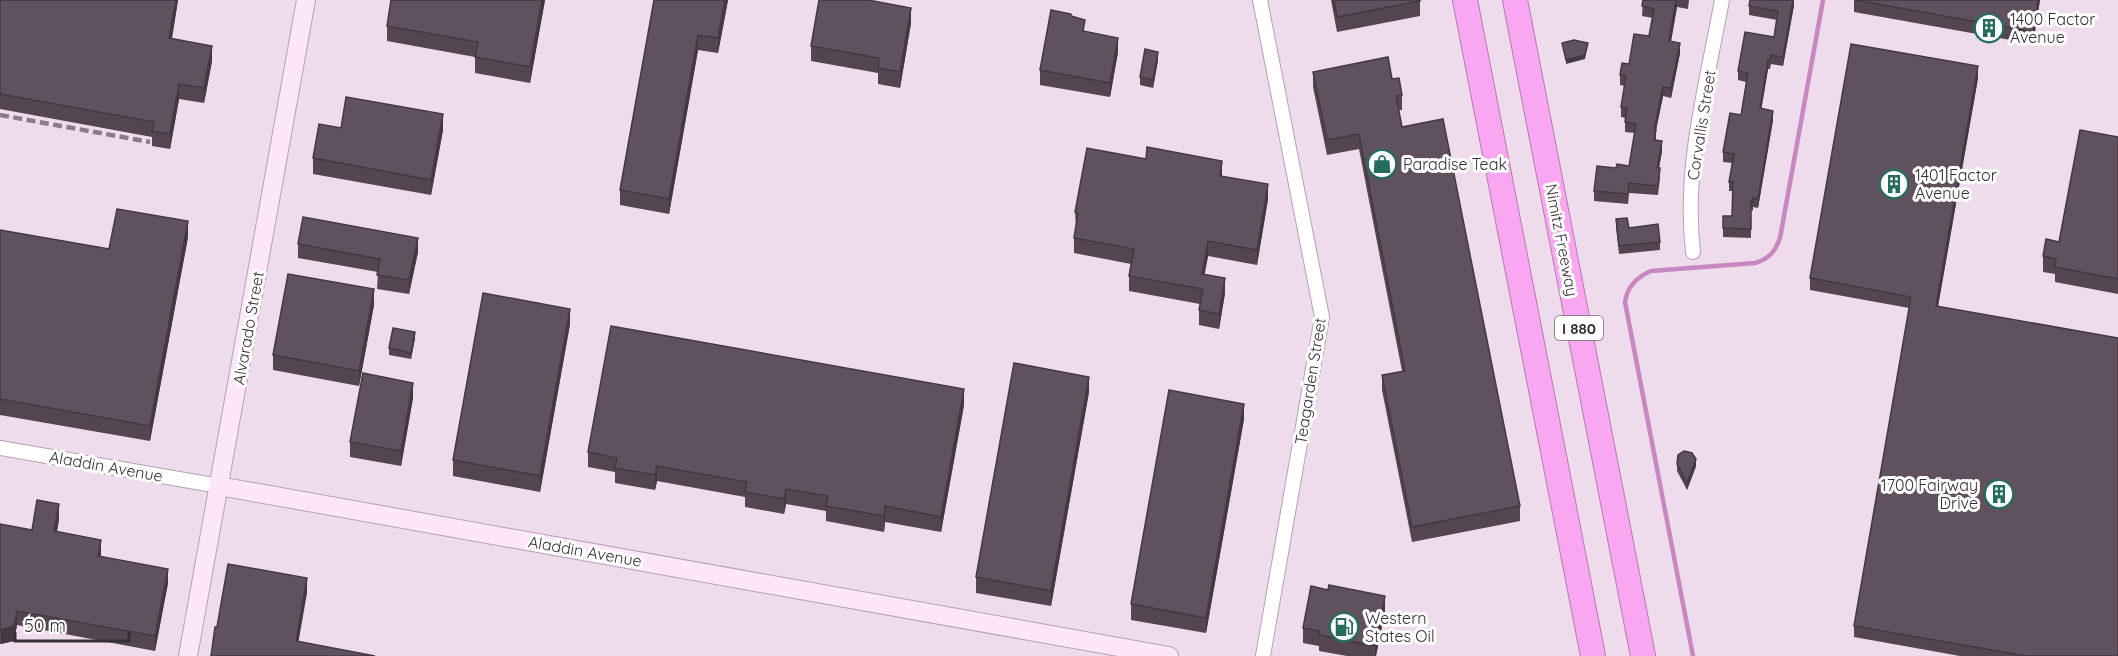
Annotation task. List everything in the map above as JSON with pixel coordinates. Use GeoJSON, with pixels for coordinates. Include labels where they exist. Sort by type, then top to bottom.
{"type":"FeatureCollection","features":[{"type":"Feature","properties":{"kind":"highway","name":"I 880"},"geometry":{"type":"LineString","coordinates":[[1466,0],[1593,656]]}},
{"type":"Feature","properties":{"kind":"highway","name":"Nimitz Freeway"},"geometry":{"type":"LineString","coordinates":[[1515,0],[1643,656]]}},
{"type":"Feature","properties":{"kind":"street","name":"Alvarado Street"},"geometry":{"type":"LineString","coordinates":[[188,656],[306,0]]}},
{"type":"Feature","properties":{"kind":"street","name":"Teagarden Street"},"geometry":{"type":"LineString","coordinates":[[1260,0],[1322,317],[1263,656]]}},
{"type":"Feature","properties":{"kind":"street","name":"Corvallis Street"},"geometry":{"type":"LineString","coordinates":[[1693,252],[1690,216],[1692,173],[1722,0]]}},
{"type":"Feature","properties":{"kind":"street","name":"Aladdin Avenue"},"geometry":{"type":"LineString","coordinates":[[0,448],[1169,656]]}},
{"type":"Feature","properties":{"kind":"building"},"geometry":{"type":"Polygon","coordinates":[[[0,0],[176,0],[169,38],[212,46],[204,88],[179,84],[170,134],[152,131],[154,122],[0,94],[0,0]]]}},
{"type":"Feature","properties":{"kind":"building"},"geometry":{"type":"Polygon","coordinates":[[[391,0],[542,0],[530,67],[475,57],[478,42],[387,26],[391,0]]]}},
{"type":"Feature","properties":{"kind":"building"},"geometry":{"type":"Polygon","coordinates":[[[654,0],[725,0],[718,38],[698,35],[669,199],[620,190],[654,0]]]}},
{"type":"Feature","properties":{"kind":"building"},"geometry":{"type":"Polygon","coordinates":[[[819,0],[868,0],[911,8],[900,72],[878,68],[879,58],[811,46],[819,0]]]}},
{"type":"Feature","properties":{"kind":"building"},"geometry":{"type":"Polygon","coordinates":[[[1334,0],[1420,0],[1420,1],[1337,17],[1334,0]]]}},
{"type":"Feature","properties":{"kind":"building"},"geometry":{"type":"Polygon","coordinates":[[[1643,0],[1676,0],[1669,41],[1680,43],[1671,88],[1663,87],[1654,130],[1656,130],[1654,140],[1662,141],[1657,168],[1660,168],[1658,186],[1629,183],[1628,194],[1594,191],[1597,166],[1616,168],[1617,164],[1629,166],[1636,124],[1625,122],[1627,108],[1621,107],[1626,76],[1620,75],[1622,63],[1629,64],[1634,34],[1649,36],[1654,9],[1642,6],[1643,0]]]}},
{"type":"Feature","properties":{"kind":"building"},"geometry":{"type":"Polygon","coordinates":[[[1750,0],[1793,0],[1783,57],[1771,55],[1768,60],[1760,108],[1773,111],[1758,199],[1753,198],[1753,202],[1751,201],[1751,229],[1723,228],[1723,216],[1732,216],[1733,182],[1729,182],[1734,154],[1723,152],[1730,113],[1741,115],[1748,73],[1738,71],[1745,32],[1774,37],[1778,11],[1749,6],[1750,0]]]}},
{"type":"Feature","properties":{"kind":"building"},"geometry":{"type":"Polygon","coordinates":[[[1855,0],[2038,0],[2033,32],[1855,0]]]}},
{"type":"Feature","properties":{"kind":"building"},"geometry":{"type":"Polygon","coordinates":[[[1051,10],[1071,14],[1071,16],[1085,20],[1083,31],[1118,38],[1110,83],[1040,70],[1051,10]]]}},
{"type":"Feature","properties":{"kind":"building"},"geometry":{"type":"Polygon","coordinates":[[[1574,40],[1588,43],[1585,55],[1566,60],[1562,43],[1574,40]]]}},
{"type":"Feature","properties":{"kind":"building","name":"1700 Fairway Drive"},"geometry":{"type":"Polygon","coordinates":[[[1851,44],[1978,66],[1936,306],[2118,338],[2118,656],[2026,656],[1854,626],[1911,297],[1810,278],[1851,44]]]}},
{"type":"Feature","properties":{"kind":"building"},"geometry":{"type":"Polygon","coordinates":[[[1145,49],[1158,52],[1153,80],[1140,77],[1145,49]]]}},
{"type":"Feature","properties":{"kind":"building"},"geometry":{"type":"Polygon","coordinates":[[[1388,57],[1392,79],[1399,78],[1402,95],[1396,96],[1402,127],[1443,119],[1520,506],[1412,527],[1382,375],[1405,371],[1359,134],[1327,140],[1313,72],[1388,57]]]}},
{"type":"Feature","properties":{"kind":"building"},"geometry":{"type":"Polygon","coordinates":[[[346,97],[443,114],[431,180],[313,158],[319,124],[341,128],[346,97]]]}},
{"type":"Feature","properties":{"kind":"building"},"geometry":{"type":"Polygon","coordinates":[[[2080,130],[2118,137],[2118,279],[2055,267],[2056,259],[2043,256],[2046,239],[2059,242],[2080,130]]]}},
{"type":"Feature","properties":{"kind":"building"},"geometry":{"type":"Polygon","coordinates":[[[1147,147],[1222,161],[1220,176],[1268,184],[1257,250],[1208,241],[1202,274],[1225,278],[1219,314],[1199,310],[1203,289],[1129,276],[1134,249],[1074,238],[1078,213],[1075,212],[1087,148],[1146,159],[1147,147]]]}},
{"type":"Feature","properties":{"kind":"building"},"geometry":{"type":"Polygon","coordinates":[[[117,209],[188,221],[150,426],[0,399],[0,230],[109,249],[117,209]]]}},
{"type":"Feature","properties":{"kind":"building"},"geometry":{"type":"Polygon","coordinates":[[[303,217],[418,238],[409,280],[377,275],[380,259],[298,244],[303,217]]]}},
{"type":"Feature","properties":{"kind":"building"},"geometry":{"type":"Polygon","coordinates":[[[1627,218],[1629,228],[1658,224],[1660,242],[1619,246],[1616,219],[1627,218]]]}},
{"type":"Feature","properties":{"kind":"building"},"geometry":{"type":"Polygon","coordinates":[[[288,274],[374,289],[359,371],[273,355],[288,274]]]}},
{"type":"Feature","properties":{"kind":"building"},"geometry":{"type":"Polygon","coordinates":[[[483,293],[570,309],[540,476],[453,460],[483,293]]]}},
{"type":"Feature","properties":{"kind":"building"},"geometry":{"type":"Polygon","coordinates":[[[611,326],[964,389],[941,517],[885,506],[884,516],[826,506],[828,496],[786,489],[784,499],[745,492],[747,482],[657,466],[655,475],[615,468],[617,458],[588,452],[611,326]]]}},
{"type":"Feature","properties":{"kind":"building"},"geometry":{"type":"Polygon","coordinates":[[[393,328],[415,332],[411,353],[389,348],[393,328]]]}},
{"type":"Feature","properties":{"kind":"building"},"geometry":{"type":"Polygon","coordinates":[[[1014,363],[1089,377],[1051,591],[976,577],[1014,363]]]}},
{"type":"Feature","properties":{"kind":"building"},"geometry":{"type":"Polygon","coordinates":[[[363,373],[413,383],[401,451],[350,442],[363,373]]]}},
{"type":"Feature","properties":{"kind":"building"},"geometry":{"type":"Polygon","coordinates":[[[1169,390],[1244,404],[1206,618],[1131,604],[1169,390]]]}},
{"type":"Feature","properties":{"kind":"building"},"geometry":{"type":"Polygon","coordinates":[[[1684,451],[1692,453],[1696,459],[1687,483],[1677,464],[1678,455],[1684,451]]]}},
{"type":"Feature","properties":{"kind":"building"},"geometry":{"type":"Polygon","coordinates":[[[37,500],[59,504],[54,531],[101,540],[98,556],[168,569],[155,636],[17,611],[14,626],[0,630],[0,524],[32,530],[37,500]]]}},
{"type":"Feature","properties":{"kind":"building"},"geometry":{"type":"Polygon","coordinates":[[[228,564],[307,578],[296,641],[375,656],[211,656],[228,564]]]}},
{"type":"Feature","properties":{"kind":"building","name":"Western States Oil"},"geometry":{"type":"Polygon","coordinates":[[[1329,585],[1385,596],[1375,646],[1319,635],[1320,631],[1303,628],[1311,586],[1328,590],[1329,585]]]}},
{"type":"Feature","properties":{"kind":"waterway"},"geometry":{"type":"LineString","coordinates":[[1693,656],[1625,302],[1634,283],[1651,271],[1755,263],[1768,257],[1774,251],[1780,238],[1823,0]]}},
{"type":"Feature","properties":{"kind":"railway"},"geometry":{"type":"LineString","coordinates":[[0,115],[150,142]]}},
{"type":"Feature","properties":{"kind":"place","name":"1400 Factor Avenue"},"geometry":{"type":"Point","coordinates":[1989,28]}},
{"type":"Feature","properties":{"kind":"place","name":"Paradise Teak"},"geometry":{"type":"Point","coordinates":[1382,164]}},
{"type":"Feature","properties":{"kind":"place","name":"1401 Factor Avenue"},"geometry":{"type":"Point","coordinates":[1894,184]}},
{"type":"Feature","properties":{"kind":"place","name":"1700 Fairway Drive"},"geometry":{"type":"Point","coordinates":[1999,494]}},
{"type":"Feature","properties":{"kind":"place","name":"Western States Oil"},"geometry":{"type":"Point","coordinates":[1344,627]}}]}
